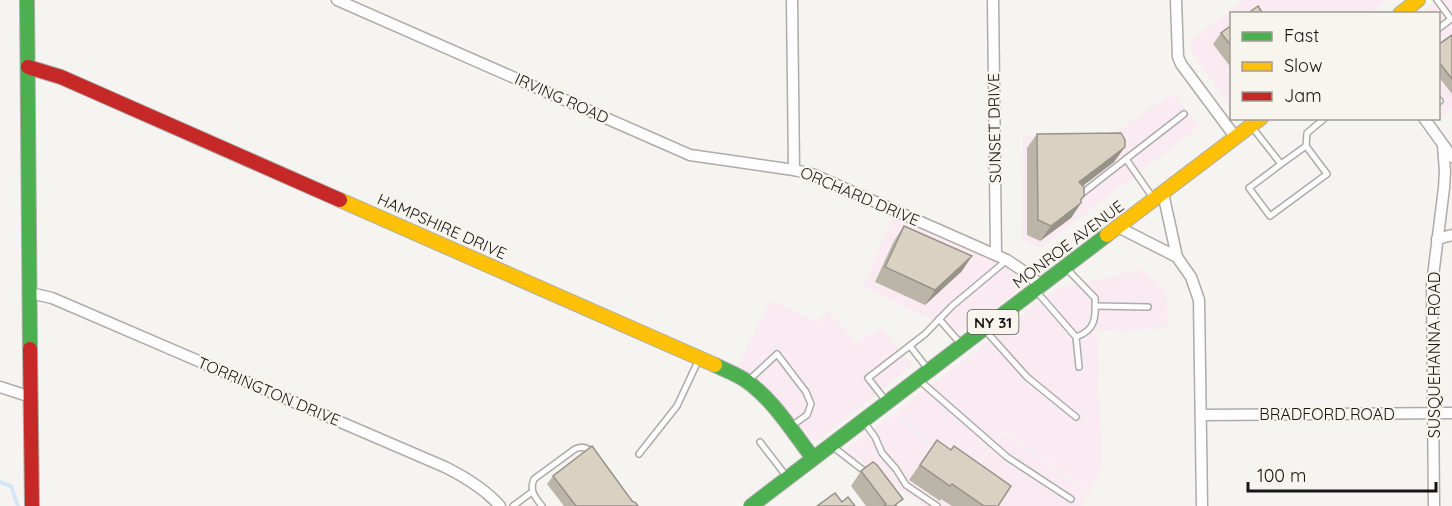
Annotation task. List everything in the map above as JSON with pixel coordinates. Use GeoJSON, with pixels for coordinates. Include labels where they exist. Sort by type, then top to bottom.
{"type":"FeatureCollection","features":[{"type":"Feature","properties":{"kind":"main road"},"geometry":{"type":"LineString","coordinates":[[27,0],[32,506]]}},
{"type":"Feature","properties":{"kind":"main road"},"geometry":{"type":"LineString","coordinates":[[1403,12],[1418,0]]}},
{"type":"Feature","properties":{"kind":"main road","name":"HAMPSHIRE DRIVE"},"geometry":{"type":"LineString","coordinates":[[28,68],[61,77],[733,373],[748,381],[762,393],[813,459]]}},
{"type":"Feature","properties":{"kind":"main road","name":"MONROE AVENUE"},"geometry":{"type":"LineString","coordinates":[[751,506],[1256,122]]}},
{"type":"Feature","properties":{"kind":"street","name":"IRVING ROAD"},"geometry":{"type":"LineString","coordinates":[[337,0],[690,155],[794,170]]}},
{"type":"Feature","properties":{"kind":"street","name":"ORCHARD DRIVE"},"geometry":{"type":"LineString","coordinates":[[792,0],[794,170],[812,174],[1007,260],[1029,275],[1038,287]]}},
{"type":"Feature","properties":{"kind":"street","name":"SUNSET DRIVE"},"geometry":{"type":"LineString","coordinates":[[993,0],[996,255]]}},
{"type":"Feature","properties":{"kind":"street"},"geometry":{"type":"LineString","coordinates":[[1176,0],[1178,57],[1181,64],[1236,138]]}},
{"type":"Feature","properties":{"kind":"street"},"geometry":{"type":"LineString","coordinates":[[1425,120],[1452,157]]}},
{"type":"Feature","properties":{"kind":"street","name":"SUSQUEHANNA ROAD"},"geometry":{"type":"LineString","coordinates":[[1434,506],[1432,284],[1445,171],[1443,145]]}},
{"type":"Feature","properties":{"kind":"street"},"geometry":{"type":"LineString","coordinates":[[1158,196],[1177,257],[1195,284],[1199,300],[1202,506]]}},
{"type":"Feature","properties":{"kind":"street"},"geometry":{"type":"LineString","coordinates":[[1118,227],[1177,257]]}},
{"type":"Feature","properties":{"kind":"street"},"geometry":{"type":"LineString","coordinates":[[1437,239],[1452,235]]}},
{"type":"Feature","properties":{"kind":"street","name":"TORRINGTON DRIVE"},"geometry":{"type":"LineString","coordinates":[[30,293],[52,298],[445,467],[480,488],[500,506]]}},
{"type":"Feature","properties":{"kind":"street"},"geometry":{"type":"LineString","coordinates":[[0,387],[31,397]]}},
{"type":"Feature","properties":{"kind":"street","name":"BRADFORD ROAD"},"geometry":{"type":"LineString","coordinates":[[1201,415],[1452,413]]}},
{"type":"Feature","properties":{"kind":"lane"},"geometry":{"type":"LineString","coordinates":[[1437,0],[1451,19],[1440,27]]}},
{"type":"Feature","properties":{"kind":"lane"},"geometry":{"type":"LineString","coordinates":[[1077,196],[1184,114]]}},
{"type":"Feature","properties":{"kind":"lane"},"geometry":{"type":"LineString","coordinates":[[1306,146],[1249,188],[1270,216],[1327,174],[1306,146],[1307,133],[1323,120]]}},
{"type":"Feature","properties":{"kind":"lane"},"geometry":{"type":"LineString","coordinates":[[1256,122],[1281,164]]}},
{"type":"Feature","properties":{"kind":"lane"},"geometry":{"type":"LineString","coordinates":[[1126,159],[1158,196]]}},
{"type":"Feature","properties":{"kind":"lane"},"geometry":{"type":"LineString","coordinates":[[887,402],[868,378],[925,334],[952,306],[1007,260]]}},
{"type":"Feature","properties":{"kind":"lane"},"geometry":{"type":"LineString","coordinates":[[1065,267],[1095,298],[1093,324],[1083,334],[1076,336]]}},
{"type":"Feature","properties":{"kind":"lane"},"geometry":{"type":"LineString","coordinates":[[1038,287],[1076,336],[1078,367]]}},
{"type":"Feature","properties":{"kind":"lane"},"geometry":{"type":"LineString","coordinates":[[1095,306],[1148,307]]}},
{"type":"Feature","properties":{"kind":"lane"},"geometry":{"type":"LineString","coordinates":[[939,319],[962,345]]}},
{"type":"Feature","properties":{"kind":"lane"},"geometry":{"type":"LineString","coordinates":[[984,328],[1027,377],[1076,417]]}},
{"type":"Feature","properties":{"kind":"lane"},"geometry":{"type":"LineString","coordinates":[[910,346],[923,375],[1007,457],[1071,499]]}},
{"type":"Feature","properties":{"kind":"lane"},"geometry":{"type":"LineString","coordinates":[[748,381],[777,354],[806,392],[811,404],[807,415],[789,428]]}},
{"type":"Feature","properties":{"kind":"lane"},"geometry":{"type":"LineString","coordinates":[[639,454],[677,406],[700,357]]}},
{"type":"Feature","properties":{"kind":"lane"},"geometry":{"type":"LineString","coordinates":[[863,420],[875,437],[882,453],[906,485],[937,506]]}},
{"type":"Feature","properties":{"kind":"lane"},"geometry":{"type":"LineString","coordinates":[[760,442],[788,478]]}},
{"type":"Feature","properties":{"kind":"lane"},"geometry":{"type":"LineString","coordinates":[[831,445],[874,479]]}},
{"type":"Feature","properties":{"kind":"lane"},"geometry":{"type":"LineString","coordinates":[[542,506],[532,492],[531,486],[534,479],[580,447],[591,451],[597,460]]}},
{"type":"Feature","properties":{"kind":"lane"},"geometry":{"type":"LineString","coordinates":[[513,506],[532,492]]}},
{"type":"Feature","properties":{"kind":"shaded area"},"geometry":{"type":"Polygon","coordinates":[[[1244,0],[1387,0],[1371,12],[1230,12],[1230,107],[1192,53],[1190,41],[1244,0]]]}},
{"type":"Feature","properties":{"kind":"shaded area"},"geometry":{"type":"Polygon","coordinates":[[[1438,0],[1452,0],[1452,108],[1440,117],[1440,12],[1423,12],[1438,0]]]}},
{"type":"Feature","properties":{"kind":"shaded area"},"geometry":{"type":"Polygon","coordinates":[[[1176,95],[1199,127],[1040,248],[1022,240],[1023,136],[1113,134],[1167,97],[1176,95]]]}},
{"type":"Feature","properties":{"kind":"shaded area"},"geometry":{"type":"Polygon","coordinates":[[[893,215],[1012,270],[1020,284],[1013,296],[958,332],[863,287],[893,215]]]}},
{"type":"Feature","properties":{"kind":"shaded area"},"geometry":{"type":"Polygon","coordinates":[[[1142,269],[1167,291],[1168,328],[1066,333],[1097,332],[1102,467],[1089,493],[1004,430],[974,469],[938,453],[896,411],[1039,303],[1060,325],[1040,302],[1057,289],[1142,269]]]}},
{"type":"Feature","properties":{"kind":"shaded area"},"geometry":{"type":"Polygon","coordinates":[[[771,300],[816,322],[828,311],[857,343],[881,327],[913,365],[819,440],[808,439],[767,387],[738,365],[771,300]]]}},
{"type":"Feature","properties":{"kind":"shaded area"},"geometry":{"type":"Polygon","coordinates":[[[895,412],[938,455],[974,471],[1005,433],[1087,494],[1081,506],[923,506],[845,450],[895,412]]]}},
{"type":"Feature","properties":{"kind":"building"},"geometry":{"type":"Polygon","coordinates":[[[1258,6],[1262,12],[1250,12],[1258,6]]]}},
{"type":"Feature","properties":{"kind":"building"},"geometry":{"type":"Polygon","coordinates":[[[1230,26],[1230,44],[1221,33],[1230,26]]]}},
{"type":"Feature","properties":{"kind":"building"},"geometry":{"type":"Polygon","coordinates":[[[1452,35],[1452,79],[1440,64],[1440,44],[1452,35]]]}},
{"type":"Feature","properties":{"kind":"building"},"geometry":{"type":"Polygon","coordinates":[[[1121,133],[1125,140],[1125,147],[1079,182],[1084,187],[1081,203],[1051,226],[1038,220],[1037,134],[1121,133]]]}},
{"type":"Feature","properties":{"kind":"building"},"geometry":{"type":"Polygon","coordinates":[[[904,226],[972,256],[935,290],[885,267],[904,226]]]}},
{"type":"Feature","properties":{"kind":"building"},"geometry":{"type":"Polygon","coordinates":[[[937,440],[951,450],[954,446],[1011,486],[998,506],[984,506],[920,465],[937,440]]]}},
{"type":"Feature","properties":{"kind":"building"},"geometry":{"type":"Polygon","coordinates":[[[592,446],[638,506],[576,506],[553,476],[592,446]]]}},
{"type":"Feature","properties":{"kind":"building"},"geometry":{"type":"Polygon","coordinates":[[[873,462],[903,499],[896,506],[884,506],[886,504],[861,471],[873,462]]]}},
{"type":"Feature","properties":{"kind":"building"},"geometry":{"type":"Polygon","coordinates":[[[835,493],[842,502],[848,497],[855,506],[817,506],[835,493]]]}},
{"type":"Feature","properties":{"kind":"waterway"},"geometry":{"type":"LineString","coordinates":[[0,482],[11,486],[18,506]]}},
{"type":"Feature","properties":{"kind":"traffic: fast"},"geometry":{"type":"LineString","coordinates":[[27,0],[30,349]]}},
{"type":"Feature","properties":{"kind":"traffic: fast"},"geometry":{"type":"LineString","coordinates":[[751,506],[1107,235]]}},
{"type":"Feature","properties":{"kind":"traffic: fast"},"geometry":{"type":"LineString","coordinates":[[715,365],[745,380],[764,396],[813,458]]}},
{"type":"Feature","properties":{"kind":"traffic: slow"},"geometry":{"type":"LineString","coordinates":[[1403,12],[1418,0]]}},
{"type":"Feature","properties":{"kind":"traffic: slow"},"geometry":{"type":"LineString","coordinates":[[1107,235],[1258,120]]}},
{"type":"Feature","properties":{"kind":"traffic: slow"},"geometry":{"type":"LineString","coordinates":[[340,200],[715,365]]}},
{"type":"Feature","properties":{"kind":"traffic: jam"},"geometry":{"type":"LineString","coordinates":[[28,67],[61,77],[340,200]]}},
{"type":"Feature","properties":{"kind":"traffic: jam"},"geometry":{"type":"LineString","coordinates":[[30,349],[32,506]]}}]}
